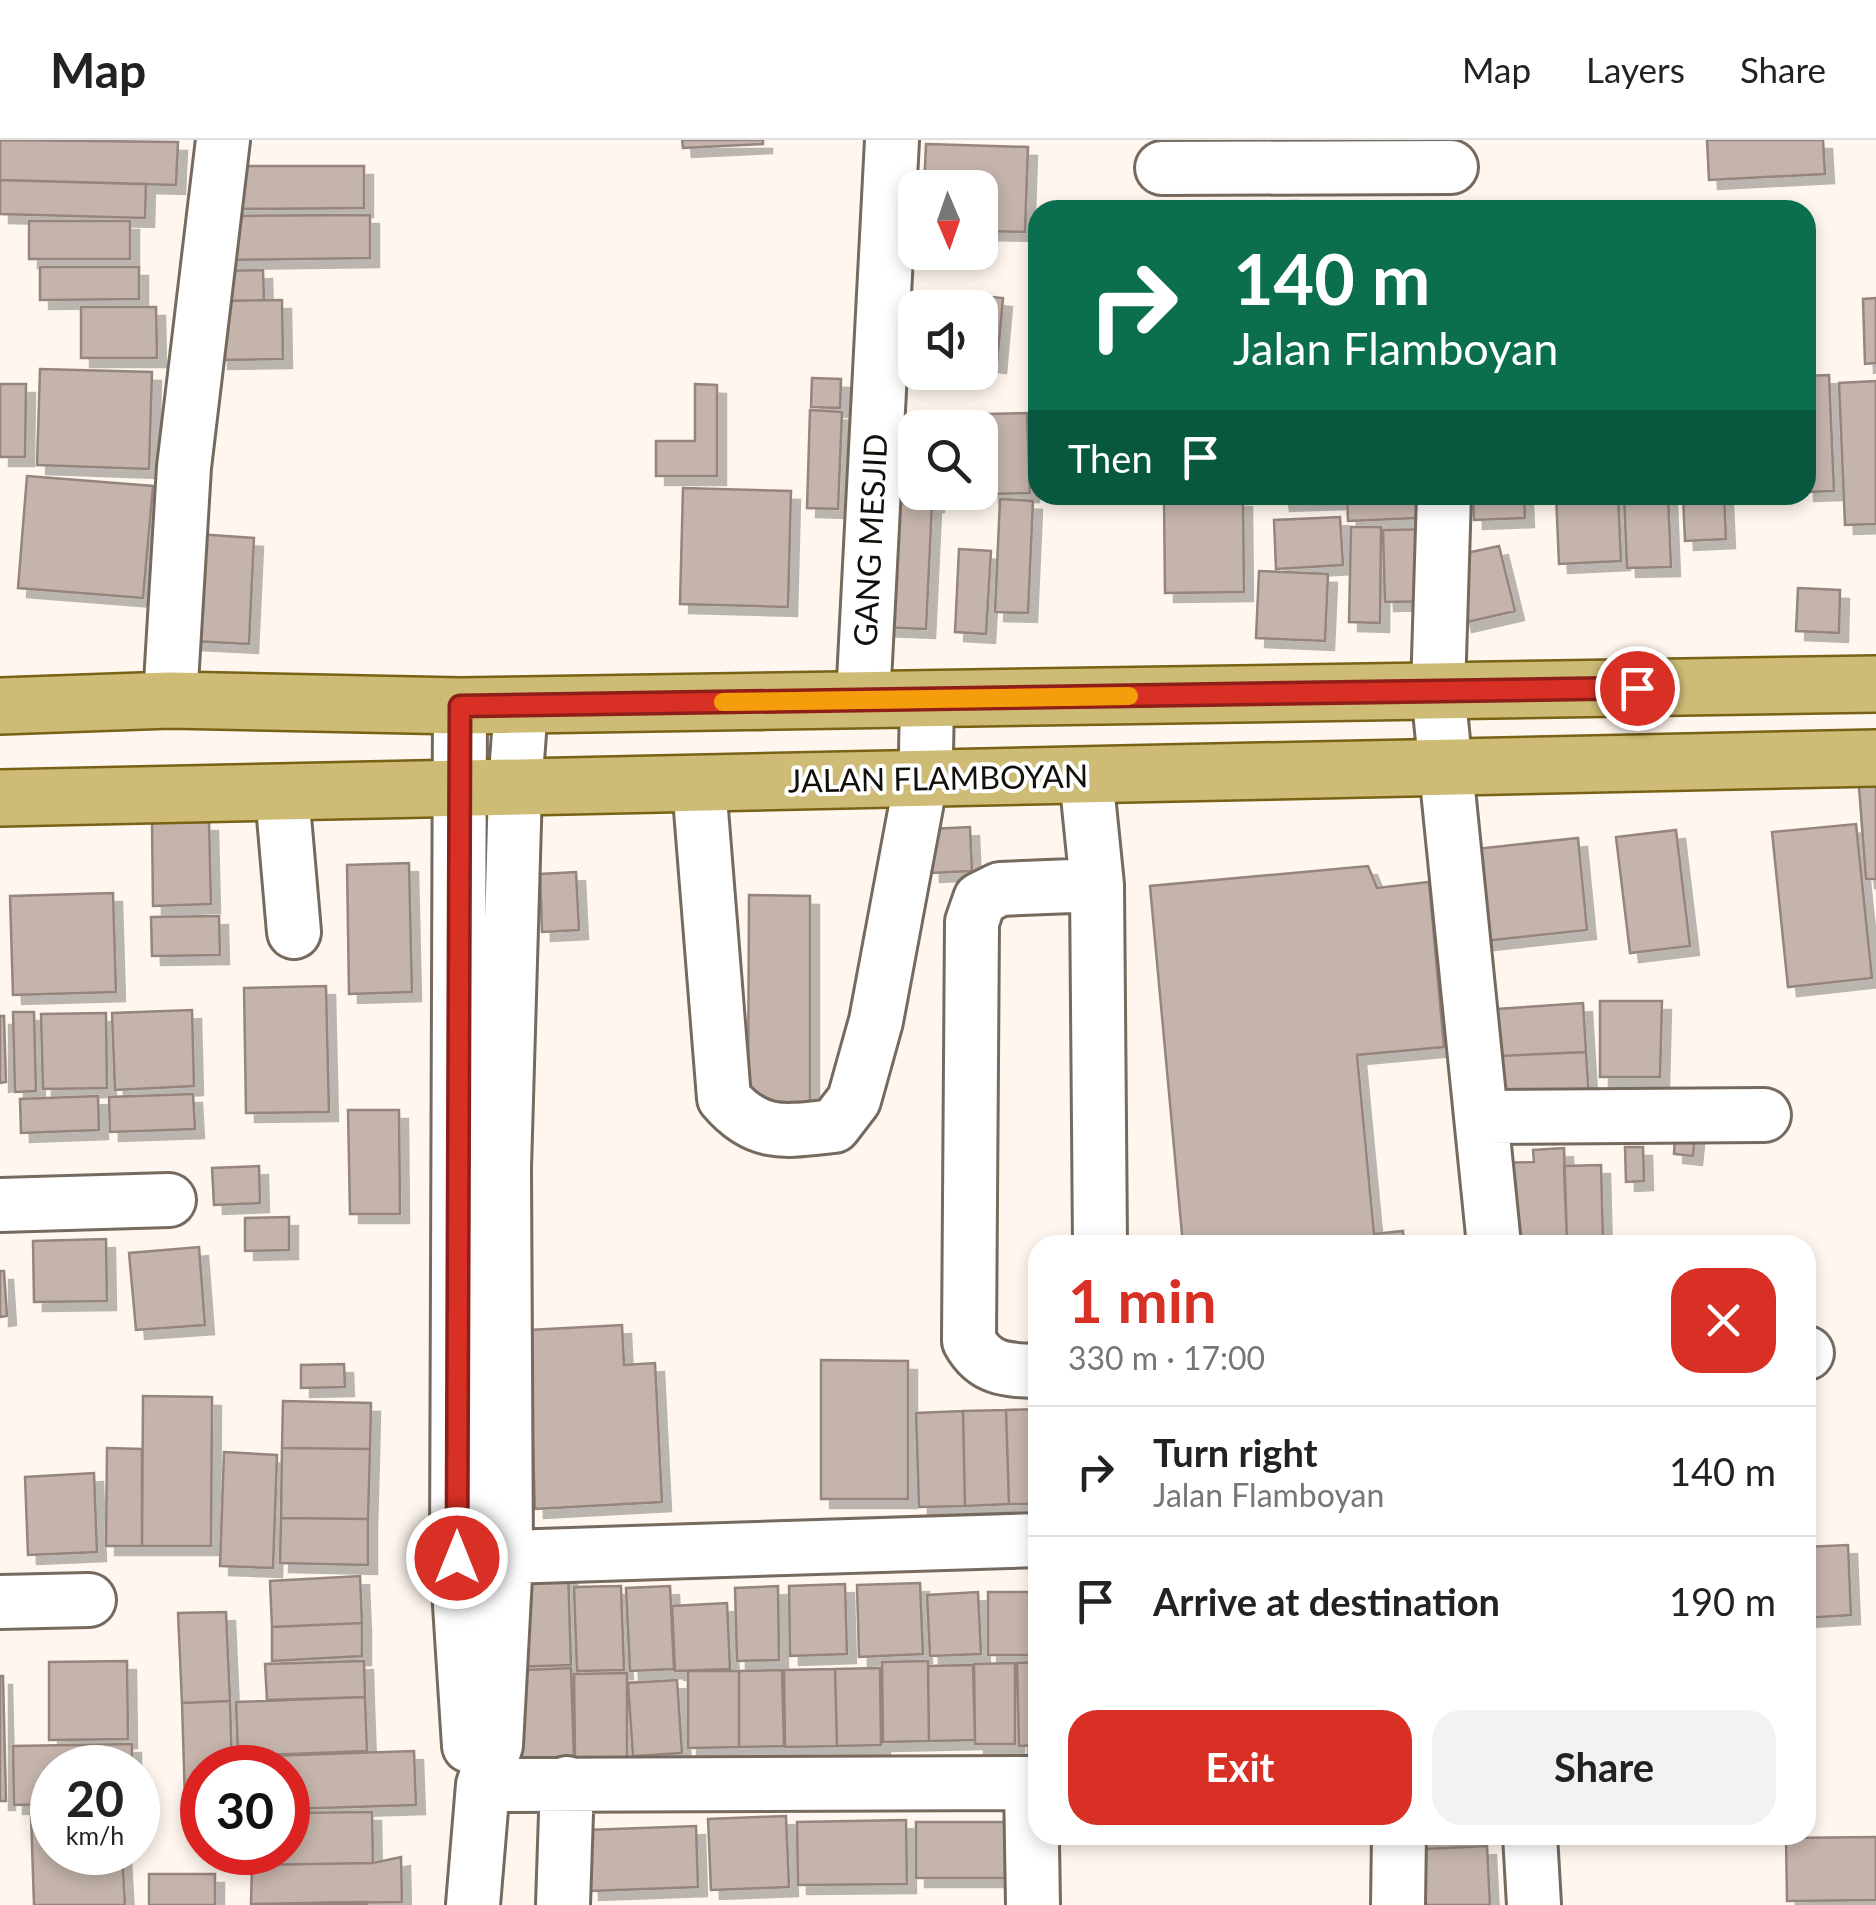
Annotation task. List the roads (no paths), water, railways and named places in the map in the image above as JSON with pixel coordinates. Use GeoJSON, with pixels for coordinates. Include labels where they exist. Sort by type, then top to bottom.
{"type":"FeatureCollection","features":[{"type":"Feature","properties":{"kind":"main road"},"geometry":{"type":"LineString","coordinates":[[0,706],[170,700],[460,706],[1876,684]]}},
{"type":"Feature","properties":{"kind":"main road","name":"JALAN FLAMBOYAN"},"geometry":{"type":"LineString","coordinates":[[0,798],[1876,758]]}},
{"type":"Feature","properties":{"kind":"street"},"geometry":{"type":"LineString","coordinates":[[170,700],[184,467],[222,140]]}},
{"type":"Feature","properties":{"kind":"street","name":"GANG MESJID"},"geometry":{"type":"LineString","coordinates":[[864,700],[892,140]]}},
{"type":"Feature","properties":{"kind":"street"},"geometry":{"type":"LineString","coordinates":[[1162,168],[1451,172]]}},
{"type":"Feature","properties":{"kind":"street"},"geometry":{"type":"LineString","coordinates":[[1444,505],[1438,691],[1493,1235]]}},
{"type":"Feature","properties":{"kind":"street"},"geometry":{"type":"LineString","coordinates":[[699,785],[724,1098],[741,1118],[777,1132],[834,1126],[854,1100],[876,1021],[922,780],[927,700]]}},
{"type":"Feature","properties":{"kind":"street"},"geometry":{"type":"LineString","coordinates":[[473,1905],[483,1786],[467,1742],[482,1558],[504,1168],[514,789],[521,705]]}},
{"type":"Feature","properties":{"kind":"street"},"geometry":{"type":"LineString","coordinates":[[460,706],[482,1558]]}},
{"type":"Feature","properties":{"kind":"street"},"geometry":{"type":"LineString","coordinates":[[1086,776],[1098,885],[1100,1235]]}},
{"type":"Feature","properties":{"kind":"street"},"geometry":{"type":"LineString","coordinates":[[282,794],[294,932]]}},
{"type":"Feature","properties":{"kind":"street"},"geometry":{"type":"LineString","coordinates":[[1028,1370],[1000,1369],[981,1359],[969,1341],[972,922],[980,899],[1000,889],[1098,885]]}},
{"type":"Feature","properties":{"kind":"street"},"geometry":{"type":"LineString","coordinates":[[1484,1117],[1764,1116]]}},
{"type":"Feature","properties":{"kind":"street"},"geometry":{"type":"LineString","coordinates":[[0,1205],[170,1200]]}},
{"type":"Feature","properties":{"kind":"street"},"geometry":{"type":"LineString","coordinates":[[482,1558],[1028,1540]]}},
{"type":"Feature","properties":{"kind":"street"},"geometry":{"type":"LineString","coordinates":[[0,1602],[88,1600]]}},
{"type":"Feature","properties":{"kind":"street"},"geometry":{"type":"LineString","coordinates":[[564,1905],[566,1783]]}},
{"type":"Feature","properties":{"kind":"street"},"geometry":{"type":"LineString","coordinates":[[483,1786],[1028,1783]]}},
{"type":"Feature","properties":{"kind":"street"},"geometry":{"type":"LineString","coordinates":[[1033,1845],[1033,1905]]}},
{"type":"Feature","properties":{"kind":"street"},"geometry":{"type":"LineString","coordinates":[[1398,1905],[1399,1845]]}},
{"type":"Feature","properties":{"kind":"street"},"geometry":{"type":"LineString","coordinates":[[1531,1845],[1534,1905]]}}]}
